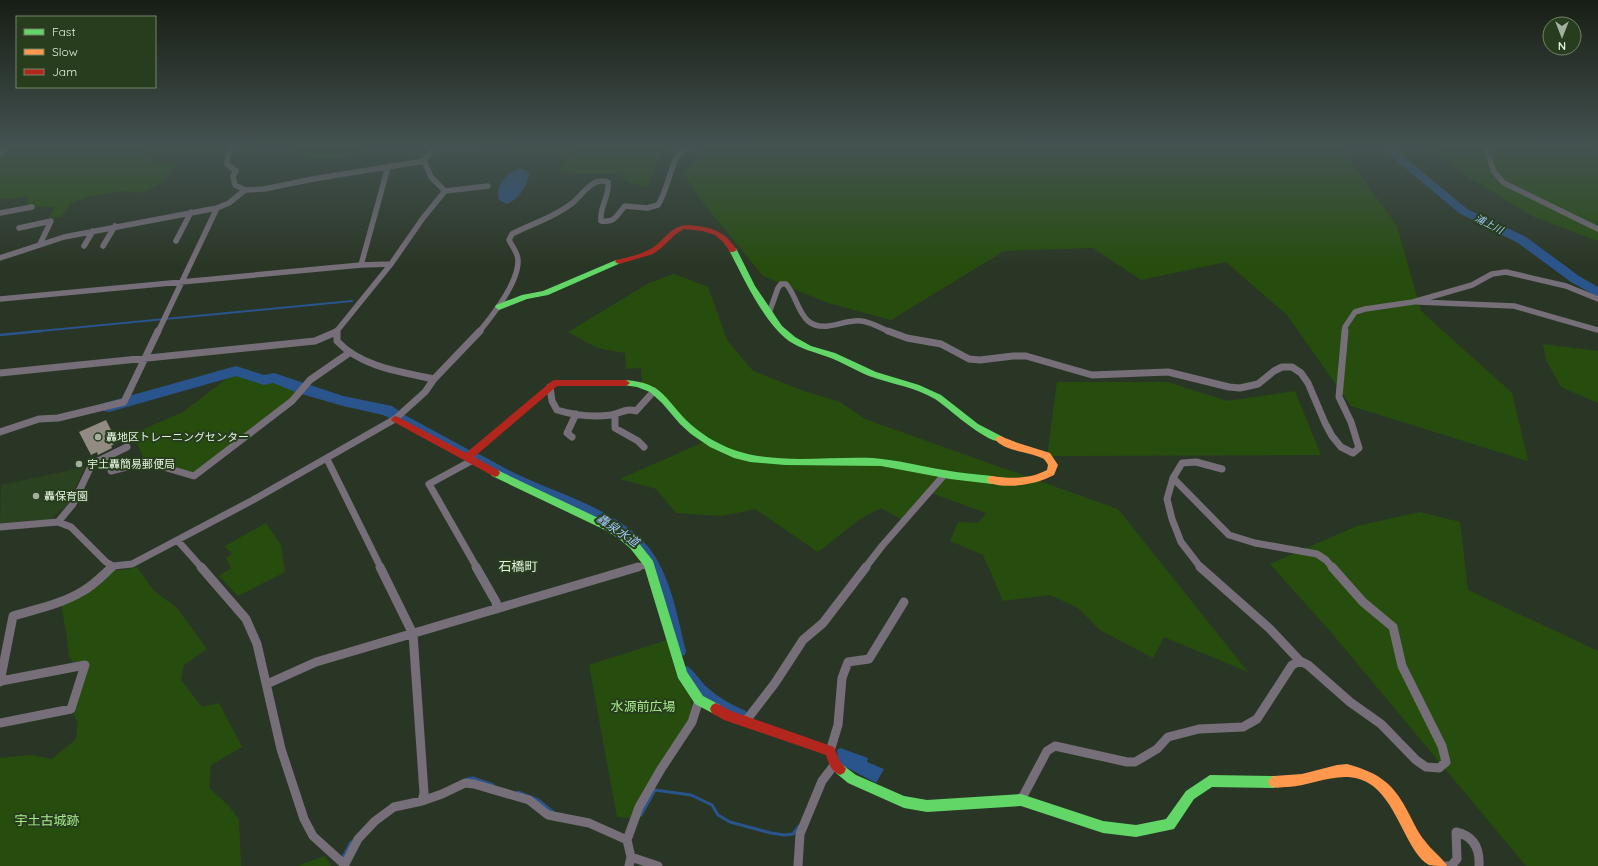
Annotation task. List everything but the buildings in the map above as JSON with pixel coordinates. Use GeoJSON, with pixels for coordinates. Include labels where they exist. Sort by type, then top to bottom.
{"type":"FeatureCollection","features":[{"type":"Feature","properties":{"kind":"street"},"geometry":{"type":"LineString","coordinates":[[235,185],[245,190],[264,189],[282,185]]}},
{"type":"Feature","properties":{"kind":"street"},"geometry":{"type":"LineString","coordinates":[[361,265],[383,185]]}},
{"type":"Feature","properties":{"kind":"street"},"geometry":{"type":"LineString","coordinates":[[439,185],[445,191]]}},
{"type":"Feature","properties":{"kind":"street"},"geometry":{"type":"LineString","coordinates":[[0,527],[58,522],[71,527],[106,562],[113,566],[132,564],[178,541],[327,459],[395,419],[425,392],[434,379],[476,336],[499,307],[517,272],[518,258],[509,240],[512,234],[554,215],[577,199],[590,185]]}},
{"type":"Feature","properties":{"kind":"street"},"geometry":{"type":"LineString","coordinates":[[610,185],[600,218],[601,221],[610,223],[614,221],[625,206],[647,208],[658,205],[664,196],[667,185]]}},
{"type":"Feature","properties":{"kind":"street"},"geometry":{"type":"LineString","coordinates":[[1509,185],[1598,229]]}},
{"type":"Feature","properties":{"kind":"street"},"geometry":{"type":"LineString","coordinates":[[0,373],[315,341],[336,332],[391,264],[423,218],[445,191],[488,186]]}},
{"type":"Feature","properties":{"kind":"street"},"geometry":{"type":"LineString","coordinates":[[0,258],[40,244],[93,231],[217,208],[229,203],[245,190]]}},
{"type":"Feature","properties":{"kind":"street"},"geometry":{"type":"LineString","coordinates":[[0,213],[32,207]]}},
{"type":"Feature","properties":{"kind":"street"},"geometry":{"type":"LineString","coordinates":[[0,432],[32,421],[58,418],[124,402],[217,208]]}},
{"type":"Feature","properties":{"kind":"street"},"geometry":{"type":"LineString","coordinates":[[176,241],[191,212]]}},
{"type":"Feature","properties":{"kind":"street"},"geometry":{"type":"LineString","coordinates":[[19,228],[51,221],[40,244]]}},
{"type":"Feature","properties":{"kind":"street"},"geometry":{"type":"LineString","coordinates":[[103,246],[115,226]]}},
{"type":"Feature","properties":{"kind":"street"},"geometry":{"type":"LineString","coordinates":[[497,609],[496,602],[429,484],[471,459],[555,383],[634,383],[645,386],[662,396],[683,422],[697,434],[722,450],[742,457],[763,461],[872,462],[904,465],[945,474],[1004,482],[1043,477],[1051,472],[1053,465],[1047,456],[1015,446],[975,426],[938,397],[916,387],[873,374],[832,355],[808,348],[792,339],[779,328],[768,313],[751,286],[728,241],[719,233],[710,229],[688,227],[674,232],[654,250],[597,270],[545,293],[525,297],[499,307]]}},
{"type":"Feature","properties":{"kind":"street"},"geometry":{"type":"LineString","coordinates":[[84,246],[93,231]]}},
{"type":"Feature","properties":{"kind":"street"},"geometry":{"type":"LineString","coordinates":[[0,299],[361,265],[391,264]]}},
{"type":"Feature","properties":{"kind":"street"},"geometry":{"type":"LineString","coordinates":[[768,313],[778,288],[781,284],[786,284],[791,288],[805,318],[814,325],[834,325],[860,321],[878,326],[902,338],[940,343],[959,356],[972,360],[988,360],[1011,356],[1025,356],[1044,360],[1074,372],[1106,376],[1148,371],[1168,372],[1230,387],[1248,387],[1258,384],[1279,367],[1293,367],[1300,372],[1309,386],[1322,419],[1331,435],[1339,445],[1347,451],[1353,453],[1359,448],[1351,422],[1339,397],[1345,327],[1355,312],[1365,309],[1413,302],[1472,285],[1492,274],[1506,272],[1566,286],[1598,299]]}},
{"type":"Feature","properties":{"kind":"street"},"geometry":{"type":"LineString","coordinates":[[1413,302],[1514,306],[1598,330]]}},
{"type":"Feature","properties":{"kind":"street"},"geometry":{"type":"LineString","coordinates":[[336,332],[336,340],[348,353],[360,359],[434,379]]}},
{"type":"Feature","properties":{"kind":"street"},"geometry":{"type":"LineString","coordinates":[[111,471],[146,462],[194,476],[292,402],[296,394],[308,383],[348,353]]}},
{"type":"Feature","properties":{"kind":"street"},"geometry":{"type":"LineString","coordinates":[[550,388],[552,401],[557,410],[564,413],[576,414],[615,414],[624,409],[636,410],[654,391]]}},
{"type":"Feature","properties":{"kind":"street"},"geometry":{"type":"LineString","coordinates":[[572,437],[568,433],[576,414]]}},
{"type":"Feature","properties":{"kind":"street"},"geometry":{"type":"LineString","coordinates":[[615,414],[615,428],[619,433],[642,443],[644,447]]}},
{"type":"Feature","properties":{"kind":"street"},"geometry":{"type":"LineString","coordinates":[[395,419],[511,481],[622,535],[634,545],[649,564],[682,674],[699,700],[728,716],[830,751]]}},
{"type":"Feature","properties":{"kind":"street"},"geometry":{"type":"LineString","coordinates":[[58,522],[73,504],[92,464],[127,447]]}},
{"type":"Feature","properties":{"kind":"street"},"geometry":{"type":"LineString","coordinates":[[327,459],[413,634],[424,793],[422,801]]}},
{"type":"Feature","properties":{"kind":"street"},"geometry":{"type":"LineString","coordinates":[[1173,478],[1229,535],[1255,543],[1316,554],[1326,560],[1363,602],[1393,627],[1402,666],[1442,746],[1446,762],[1439,768],[1426,768],[1416,760],[1381,724],[1350,702],[1308,665],[1300,661],[1270,629],[1201,568],[1181,542],[1172,519],[1168,499],[1173,478],[1182,463],[1196,462],[1222,469]]}},
{"type":"Feature","properties":{"kind":"street"},"geometry":{"type":"LineString","coordinates":[[745,722],[775,683],[803,640],[823,622],[882,546],[945,474]]}},
{"type":"Feature","properties":{"kind":"street"},"geometry":{"type":"LineString","coordinates":[[178,541],[246,619],[257,644],[281,749],[304,819],[313,836],[344,865],[358,839],[375,821],[394,807],[422,801],[442,794],[465,783],[474,784],[529,800],[548,815],[589,823],[627,840]]}},
{"type":"Feature","properties":{"kind":"street"},"geometry":{"type":"LineString","coordinates":[[267,684],[316,662],[649,564]]}},
{"type":"Feature","properties":{"kind":"street"},"geometry":{"type":"LineString","coordinates":[[0,723],[71,709],[85,665],[1,682],[13,616],[61,601],[82,592],[113,566]]}},
{"type":"Feature","properties":{"kind":"street"},"geometry":{"type":"LineString","coordinates":[[904,602],[869,658],[848,662],[842,678],[838,725],[830,751],[835,764],[852,779],[904,802],[926,806],[1021,800],[1103,826],[1136,832],[1170,825],[1190,795],[1210,781],[1273,782],[1302,780],[1346,770],[1370,777],[1382,784],[1390,792],[1423,852],[1432,861],[1441,866]]}},
{"type":"Feature","properties":{"kind":"street"},"geometry":{"type":"LineString","coordinates":[[1021,800],[1047,751],[1051,747],[1055,746],[1127,762],[1135,762],[1157,749],[1168,737],[1199,729],[1243,727],[1257,719],[1292,665],[1300,661]]}},
{"type":"Feature","properties":{"kind":"street"},"geometry":{"type":"LineString","coordinates":[[658,866],[630,862],[627,840],[639,807],[661,769],[692,722],[699,700]]}},
{"type":"Feature","properties":{"kind":"street"},"geometry":{"type":"LineString","coordinates":[[798,866],[800,834],[822,781],[835,764]]}},
{"type":"Feature","properties":{"kind":"street"},"geometry":{"type":"LineString","coordinates":[[1446,866],[1450,866],[1456,859],[1456,832],[1463,833],[1470,837],[1477,847],[1480,859],[1479,866]]}},
{"type":"Feature","properties":{"kind":"shaded area","name":"轟保育園"},"geometry":{"type":"Polygon","coordinates":[[[85,467],[67,506],[51,519],[0,524],[1,485],[85,467]]]}},
{"type":"Feature","properties":{"kind":"green space"},"geometry":{"type":"Polygon","coordinates":[[[0,185],[156,185],[140,193],[123,191],[91,196],[71,203],[61,217],[49,218],[55,207],[28,206],[28,196],[10,199],[0,198],[0,185]]]}},
{"type":"Feature","properties":{"kind":"green space"},"geometry":{"type":"Polygon","coordinates":[[[691,185],[1368,185],[1397,226],[1421,311],[1512,393],[1528,461],[1351,406],[1287,315],[1226,262],[1141,280],[1093,248],[1004,251],[891,320],[828,303],[763,276],[704,204],[691,185]]]}},
{"type":"Feature","properties":{"kind":"green space"},"geometry":{"type":"Polygon","coordinates":[[[1482,185],[1598,185],[1598,241],[1534,217],[1482,185]]]}},
{"type":"Feature","properties":{"kind":"green space"},"geometry":{"type":"Polygon","coordinates":[[[674,274],[708,287],[727,340],[753,371],[801,390],[840,402],[865,419],[1118,509],[1248,672],[1164,637],[1153,658],[1100,630],[1078,608],[1050,595],[1003,601],[983,555],[950,541],[958,522],[978,523],[986,513],[926,491],[901,519],[881,508],[860,519],[818,552],[755,509],[723,516],[676,513],[656,489],[620,479],[708,440],[680,416],[662,393],[650,385],[642,382],[641,368],[626,369],[625,353],[597,348],[568,332],[649,283],[674,274]]]}},
{"type":"Feature","properties":{"kind":"green space"},"geometry":{"type":"Polygon","coordinates":[[[1543,344],[1598,351],[1598,403],[1561,387],[1546,360],[1543,344]]]}},
{"type":"Feature","properties":{"kind":"green space"},"geometry":{"type":"Polygon","coordinates":[[[234,373],[267,383],[272,379],[298,390],[291,401],[194,473],[143,457],[133,434],[183,412],[234,373]]]}},
{"type":"Feature","properties":{"kind":"green space"},"geometry":{"type":"Polygon","coordinates":[[[1057,382],[1168,382],[1227,401],[1295,391],[1321,455],[1047,456],[1057,382]]]}},
{"type":"Feature","properties":{"kind":"green space"},"geometry":{"type":"Polygon","coordinates":[[[1420,512],[1460,522],[1468,590],[1598,651],[1598,866],[1526,866],[1330,631],[1270,564],[1357,526],[1420,512]]]}},
{"type":"Feature","properties":{"kind":"green space"},"geometry":{"type":"Polygon","coordinates":[[[266,523],[281,545],[285,572],[238,596],[219,576],[231,568],[226,558],[232,554],[225,546],[266,523]]]}},
{"type":"Feature","properties":{"kind":"green space","name":"宇土古城跡"},"geometry":{"type":"Polygon","coordinates":[[[137,567],[153,590],[177,608],[207,649],[184,665],[181,680],[202,707],[219,703],[242,747],[211,765],[209,788],[229,806],[239,820],[241,866],[0,866],[0,758],[31,755],[52,759],[76,739],[78,723],[73,712],[89,663],[75,665],[69,657],[61,604],[113,570],[123,570],[137,567]]]}},
{"type":"Feature","properties":{"kind":"green space","name":"水源前広場"},"geometry":{"type":"Polygon","coordinates":[[[667,640],[677,676],[691,699],[692,704],[689,718],[636,805],[630,818],[617,817],[589,665],[667,640]]]}},
{"type":"Feature","properties":{"kind":"green space"},"geometry":{"type":"Polygon","coordinates":[[[325,856],[331,866],[297,866],[325,856]]]}},
{"type":"Feature","properties":{"kind":"water"},"geometry":{"type":"Polygon","coordinates":[[[500,185],[525,185],[519,195],[507,204],[499,200],[500,185]]]}},
{"type":"Feature","properties":{"kind":"water"},"geometry":{"type":"Polygon","coordinates":[[[840,748],[868,758],[867,762],[884,769],[876,783],[838,763],[837,750],[840,748]]]}},
{"type":"Feature","properties":{"kind":"waterway","name":"浦上川"},"geometry":{"type":"LineString","coordinates":[[1432,185],[1463,211],[1522,240],[1575,279],[1598,293]]}},
{"type":"Feature","properties":{"kind":"waterway"},"geometry":{"type":"LineString","coordinates":[[30,332],[352,301]]}},
{"type":"Feature","properties":{"kind":"waterway"},"geometry":{"type":"LineString","coordinates":[[0,335],[41,331]]}},
{"type":"Feature","properties":{"kind":"waterway"},"geometry":{"type":"LineString","coordinates":[[109,407],[236,371],[264,380],[274,378],[303,389],[343,401],[387,410],[394,415]]}},
{"type":"Feature","properties":{"kind":"waterway","name":"轟泉水道"},"geometry":{"type":"LineString","coordinates":[[401,416],[468,453]]}},
{"type":"Feature","properties":{"kind":"waterway","name":"轟泉水道"},"geometry":{"type":"LineString","coordinates":[[474,456],[514,477],[606,519],[636,540],[653,561],[659,573],[668,599],[681,651]]}},
{"type":"Feature","properties":{"kind":"waterway","name":"轟泉水道"},"geometry":{"type":"LineString","coordinates":[[686,671],[696,685],[710,698],[742,715]]}},
{"type":"Feature","properties":{"kind":"waterway"},"geometry":{"type":"LineString","coordinates":[[467,779],[473,778],[493,785]]}},
{"type":"Feature","properties":{"kind":"waterway"},"geometry":{"type":"LineString","coordinates":[[641,815],[655,790],[691,795],[712,805],[718,815],[730,822],[771,833],[784,835],[793,834],[799,826]]}},
{"type":"Feature","properties":{"kind":"waterway"},"geometry":{"type":"LineString","coordinates":[[518,792],[538,800],[553,812]]}},
{"type":"Feature","properties":{"kind":"waterway"},"geometry":{"type":"LineString","coordinates":[[342,859],[351,842]]}},
{"type":"Feature","properties":{"kind":"traffic: fast"},"geometry":{"type":"LineString","coordinates":[[733,250],[751,286],[779,328],[792,339],[808,348],[832,355],[873,374],[916,387],[938,397],[975,426],[1000,439]]}},
{"type":"Feature","properties":{"kind":"traffic: fast"},"geometry":{"type":"LineString","coordinates":[[499,307],[525,297],[545,293],[619,262]]}},
{"type":"Feature","properties":{"kind":"traffic: fast"},"geometry":{"type":"LineString","coordinates":[[626,383],[646,386],[654,390],[694,432],[714,445],[734,454],[768,461],[855,461],[881,463],[908,466],[950,475],[992,480]]}},
{"type":"Feature","properties":{"kind":"traffic: fast"},"geometry":{"type":"LineString","coordinates":[[495,473],[608,527],[622,535],[634,545],[649,564],[682,674],[699,700],[716,709]]}},
{"type":"Feature","properties":{"kind":"traffic: fast"},"geometry":{"type":"LineString","coordinates":[[840,769],[852,779],[904,802],[927,806],[1021,800],[1103,827],[1136,831],[1170,825],[1190,795],[1210,781],[1274,782]]}},
{"type":"Feature","properties":{"kind":"traffic: slow"},"geometry":{"type":"LineString","coordinates":[[992,480],[1030,480],[1051,472],[1053,465],[1047,456],[1015,446],[1000,439]]}},
{"type":"Feature","properties":{"kind":"traffic: slow"},"geometry":{"type":"LineString","coordinates":[[1274,782],[1302,780],[1342,770],[1361,774],[1376,781],[1388,791],[1397,804],[1419,845],[1429,857],[1441,866]]}},
{"type":"Feature","properties":{"kind":"traffic: jam"},"geometry":{"type":"LineString","coordinates":[[619,262],[650,252],[657,248],[676,230],[684,227],[708,230],[718,233],[726,240],[733,250]]}},
{"type":"Feature","properties":{"kind":"traffic: jam"},"geometry":{"type":"LineString","coordinates":[[468,457],[555,383],[626,383]]}},
{"type":"Feature","properties":{"kind":"traffic: jam"},"geometry":{"type":"LineString","coordinates":[[395,419],[495,473]]}},
{"type":"Feature","properties":{"kind":"traffic: jam"},"geometry":{"type":"LineString","coordinates":[[716,709],[728,716],[830,751],[835,764],[840,769]]}},
{"type":"Feature","properties":{"kind":"place","name":"轟地区トレーニングセンター"},"geometry":{"type":"Point","coordinates":[98,437]}},
{"type":"Feature","properties":{"kind":"place","name":"宇土轟簡易郵便局"},"geometry":{"type":"Point","coordinates":[79,464]}},
{"type":"Feature","properties":{"kind":"place","name":"轟保育園"},"geometry":{"type":"Point","coordinates":[36,496]}},
{"type":"Feature","properties":{"kind":"district","name":"石橋町"},"geometry":{"type":"Point","coordinates":[518,566]}}]}
